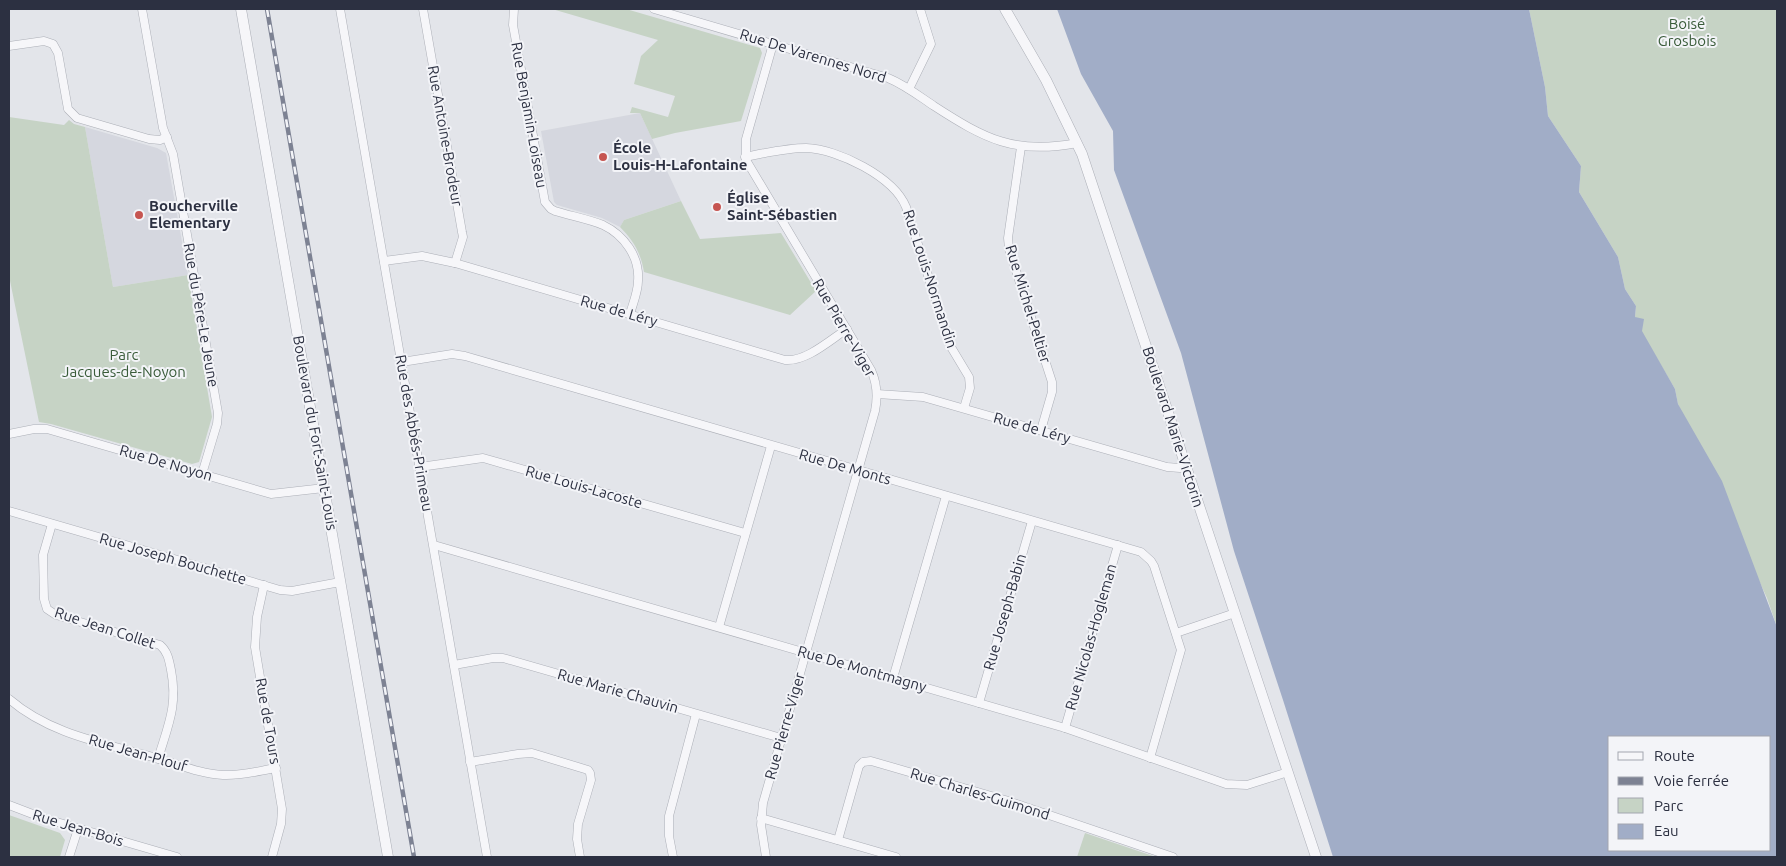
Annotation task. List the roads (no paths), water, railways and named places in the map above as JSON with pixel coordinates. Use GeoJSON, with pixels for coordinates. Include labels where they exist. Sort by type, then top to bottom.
{"type":"FeatureCollection","features":[{"type":"Feature","properties":{"kind":"street","name":"Rue du Père-Le Jeune"},"geometry":{"type":"LineString","coordinates":[[142,9],[163,128],[173,154],[218,413],[217,424],[202,474]]}},
{"type":"Feature","properties":{"kind":"street","name":"Boulevard du Fort-Saint-Louis"},"geometry":{"type":"LineString","coordinates":[[241,9],[388,857]]}},
{"type":"Feature","properties":{"kind":"street","name":"Rue des Abbés-Primeau"},"geometry":{"type":"LineString","coordinates":[[340,9],[434,545],[486,857]]}},
{"type":"Feature","properties":{"kind":"street","name":"Rue Antoine-Brodeur"},"geometry":{"type":"LineString","coordinates":[[424,9],[462,232],[455,263]]}},
{"type":"Feature","properties":{"kind":"street","name":"Rue Benjamin-Loiseau"},"geometry":{"type":"LineString","coordinates":[[514,9],[513,25],[545,202],[555,211],[608,228],[627,244],[636,260],[639,273],[630,314]]}},
{"type":"Feature","properties":{"kind":"street","name":"Rue De Varennes Nord"},"geometry":{"type":"LineString","coordinates":[[655,9],[888,78],[909,89],[975,131],[1008,144],[1021,147],[1047,147],[1077,143]]}},
{"type":"Feature","properties":{"kind":"street"},"geometry":{"type":"LineString","coordinates":[[909,89],[931,44],[920,9]]}},
{"type":"Feature","properties":{"kind":"street","name":"Boulevard Marie-Victorin"},"geometry":{"type":"LineString","coordinates":[[1005,9],[1046,80],[1077,143],[1316,857]]}},
{"type":"Feature","properties":{"kind":"street"},"geometry":{"type":"LineString","coordinates":[[9,46],[44,41],[52,44],[58,52],[68,110],[77,118],[149,139],[160,140],[167,137]]}},
{"type":"Feature","properties":{"kind":"street"},"geometry":{"type":"LineString","coordinates":[[745,157],[746,139],[773,44]]}},
{"type":"Feature","properties":{"kind":"street","name":"Rue Michel-Peltier"},"geometry":{"type":"LineString","coordinates":[[1021,147],[1008,238],[1052,382],[1052,392],[1041,430]]}},
{"type":"Feature","properties":{"kind":"street","name":"Rue Louis-Normandin"},"geometry":{"type":"LineString","coordinates":[[745,157],[795,149],[822,150],[852,161],[873,173],[897,191],[906,207],[951,347],[969,377],[970,388],[964,408]]}},
{"type":"Feature","properties":{"kind":"street","name":"Rue Pierre-Viger"},"geometry":{"type":"LineString","coordinates":[[745,157],[871,370],[877,394],[876,411],[763,803],[761,818],[766,857]]}},
{"type":"Feature","properties":{"kind":"street","name":"Rue de Léry"},"geometry":{"type":"LineString","coordinates":[[384,261],[422,256],[455,263],[790,360],[806,356],[847,329]]}},
{"type":"Feature","properties":{"kind":"street","name":"Rue De Monts"},"geometry":{"type":"LineString","coordinates":[[402,362],[452,354],[465,356],[1141,552],[1151,561],[1180,645],[1181,655],[1150,758]]}},
{"type":"Feature","properties":{"kind":"street","name":"Rue de Léry"},"geometry":{"type":"LineString","coordinates":[[877,394],[917,395],[1168,467],[1180,468],[1186,466]]}},
{"type":"Feature","properties":{"kind":"street","name":"Rue De Noyon"},"geometry":{"type":"LineString","coordinates":[[9,434],[34,429],[47,429],[272,494],[324,488]]}},
{"type":"Feature","properties":{"kind":"street"},"geometry":{"type":"LineString","coordinates":[[719,627],[771,446]]}},
{"type":"Feature","properties":{"kind":"street","name":"Rue Louis-Lacoste"},"geometry":{"type":"LineString","coordinates":[[420,467],[483,458],[745,533]]}},
{"type":"Feature","properties":{"kind":"street"},"geometry":{"type":"LineString","coordinates":[[893,678],[946,496]]}},
{"type":"Feature","properties":{"kind":"street","name":"Rue Joseph Bouchette"},"geometry":{"type":"LineString","coordinates":[[9,511],[280,590],[292,591],[340,582]]}},
{"type":"Feature","properties":{"kind":"street","name":"Rue Joseph-Babin"},"geometry":{"type":"LineString","coordinates":[[979,703],[1032,521]]}},
{"type":"Feature","properties":{"kind":"street","name":"Rue Jean Collet"},"geometry":{"type":"LineString","coordinates":[[52,524],[43,556],[44,599],[47,609],[56,615],[160,645],[167,652],[174,683],[174,704],[158,759]]}},
{"type":"Feature","properties":{"kind":"street","name":"Rue De Montmagny"},"geometry":{"type":"LineString","coordinates":[[434,545],[1065,728],[1233,785],[1253,784],[1288,772]]}},
{"type":"Feature","properties":{"kind":"street","name":"Rue Nicolas-Hogleman"},"geometry":{"type":"LineString","coordinates":[[1065,728],[1118,545]]}},
{"type":"Feature","properties":{"kind":"street","name":"Rue de Tours"},"geometry":{"type":"LineString","coordinates":[[264,585],[256,617],[255,647],[276,768],[282,815],[272,857]]}},
{"type":"Feature","properties":{"kind":"street"},"geometry":{"type":"LineString","coordinates":[[1176,633],[1235,613]]}},
{"type":"Feature","properties":{"kind":"street","name":"Rue Marie Chauvin"},"geometry":{"type":"LineString","coordinates":[[454,665],[503,658],[781,738]]}},
{"type":"Feature","properties":{"kind":"street","name":"Rue Jean-Plouf"},"geometry":{"type":"LineString","coordinates":[[9,699],[28,714],[48,726],[77,736],[217,775],[238,775],[276,768]]}},
{"type":"Feature","properties":{"kind":"street"},"geometry":{"type":"LineString","coordinates":[[673,857],[669,816],[696,714]]}},
{"type":"Feature","properties":{"kind":"street"},"geometry":{"type":"LineString","coordinates":[[470,762],[532,753],[588,770],[591,780],[577,832],[580,857]]}},
{"type":"Feature","properties":{"kind":"street","name":"Rue Charles-Guimond"},"geometry":{"type":"LineString","coordinates":[[838,840],[859,766],[863,762],[871,761],[1005,800],[1174,857]]}},
{"type":"Feature","properties":{"kind":"street","name":"Rue Jean-Bois"},"geometry":{"type":"LineString","coordinates":[[9,805],[36,816],[160,855],[177,857]]}},
{"type":"Feature","properties":{"kind":"street"},"geometry":{"type":"LineString","coordinates":[[761,818],[896,857]]}},
{"type":"Feature","properties":{"kind":"street"},"geometry":{"type":"LineString","coordinates":[[70,857],[78,829]]}},
{"type":"Feature","properties":{"kind":"water"},"geometry":{"type":"Polygon","coordinates":[[[1057,9],[1529,9],[1545,87],[1548,116],[1581,166],[1579,192],[1618,257],[1625,289],[1636,306],[1635,317],[1644,319],[1642,331],[1675,389],[1678,404],[1722,481],[1777,627],[1777,857],[1333,857],[1234,551],[1181,353],[1114,170],[1113,131],[1081,74],[1057,9]]]}},
{"type":"Feature","properties":{"kind":"railway"},"geometry":{"type":"LineString","coordinates":[[267,9],[414,857]]}},
{"type":"Feature","properties":{"kind":"place","name":"École Louis-H-Lafontaine"},"geometry":{"type":"Point","coordinates":[603,157]}},
{"type":"Feature","properties":{"kind":"place","name":"Église Saint-Sébastien"},"geometry":{"type":"Point","coordinates":[717,207]}},
{"type":"Feature","properties":{"kind":"place","name":"Boucherville Elementary"},"geometry":{"type":"Point","coordinates":[139,215]}},
{"type":"Feature","properties":{"kind":"park label","name":"Boisé Grosbois"},"geometry":{"type":"Point","coordinates":[1687,32]}},
{"type":"Feature","properties":{"kind":"park label","name":"Parc Jacques-de-Noyon"},"geometry":{"type":"Point","coordinates":[124,364]}}]}
